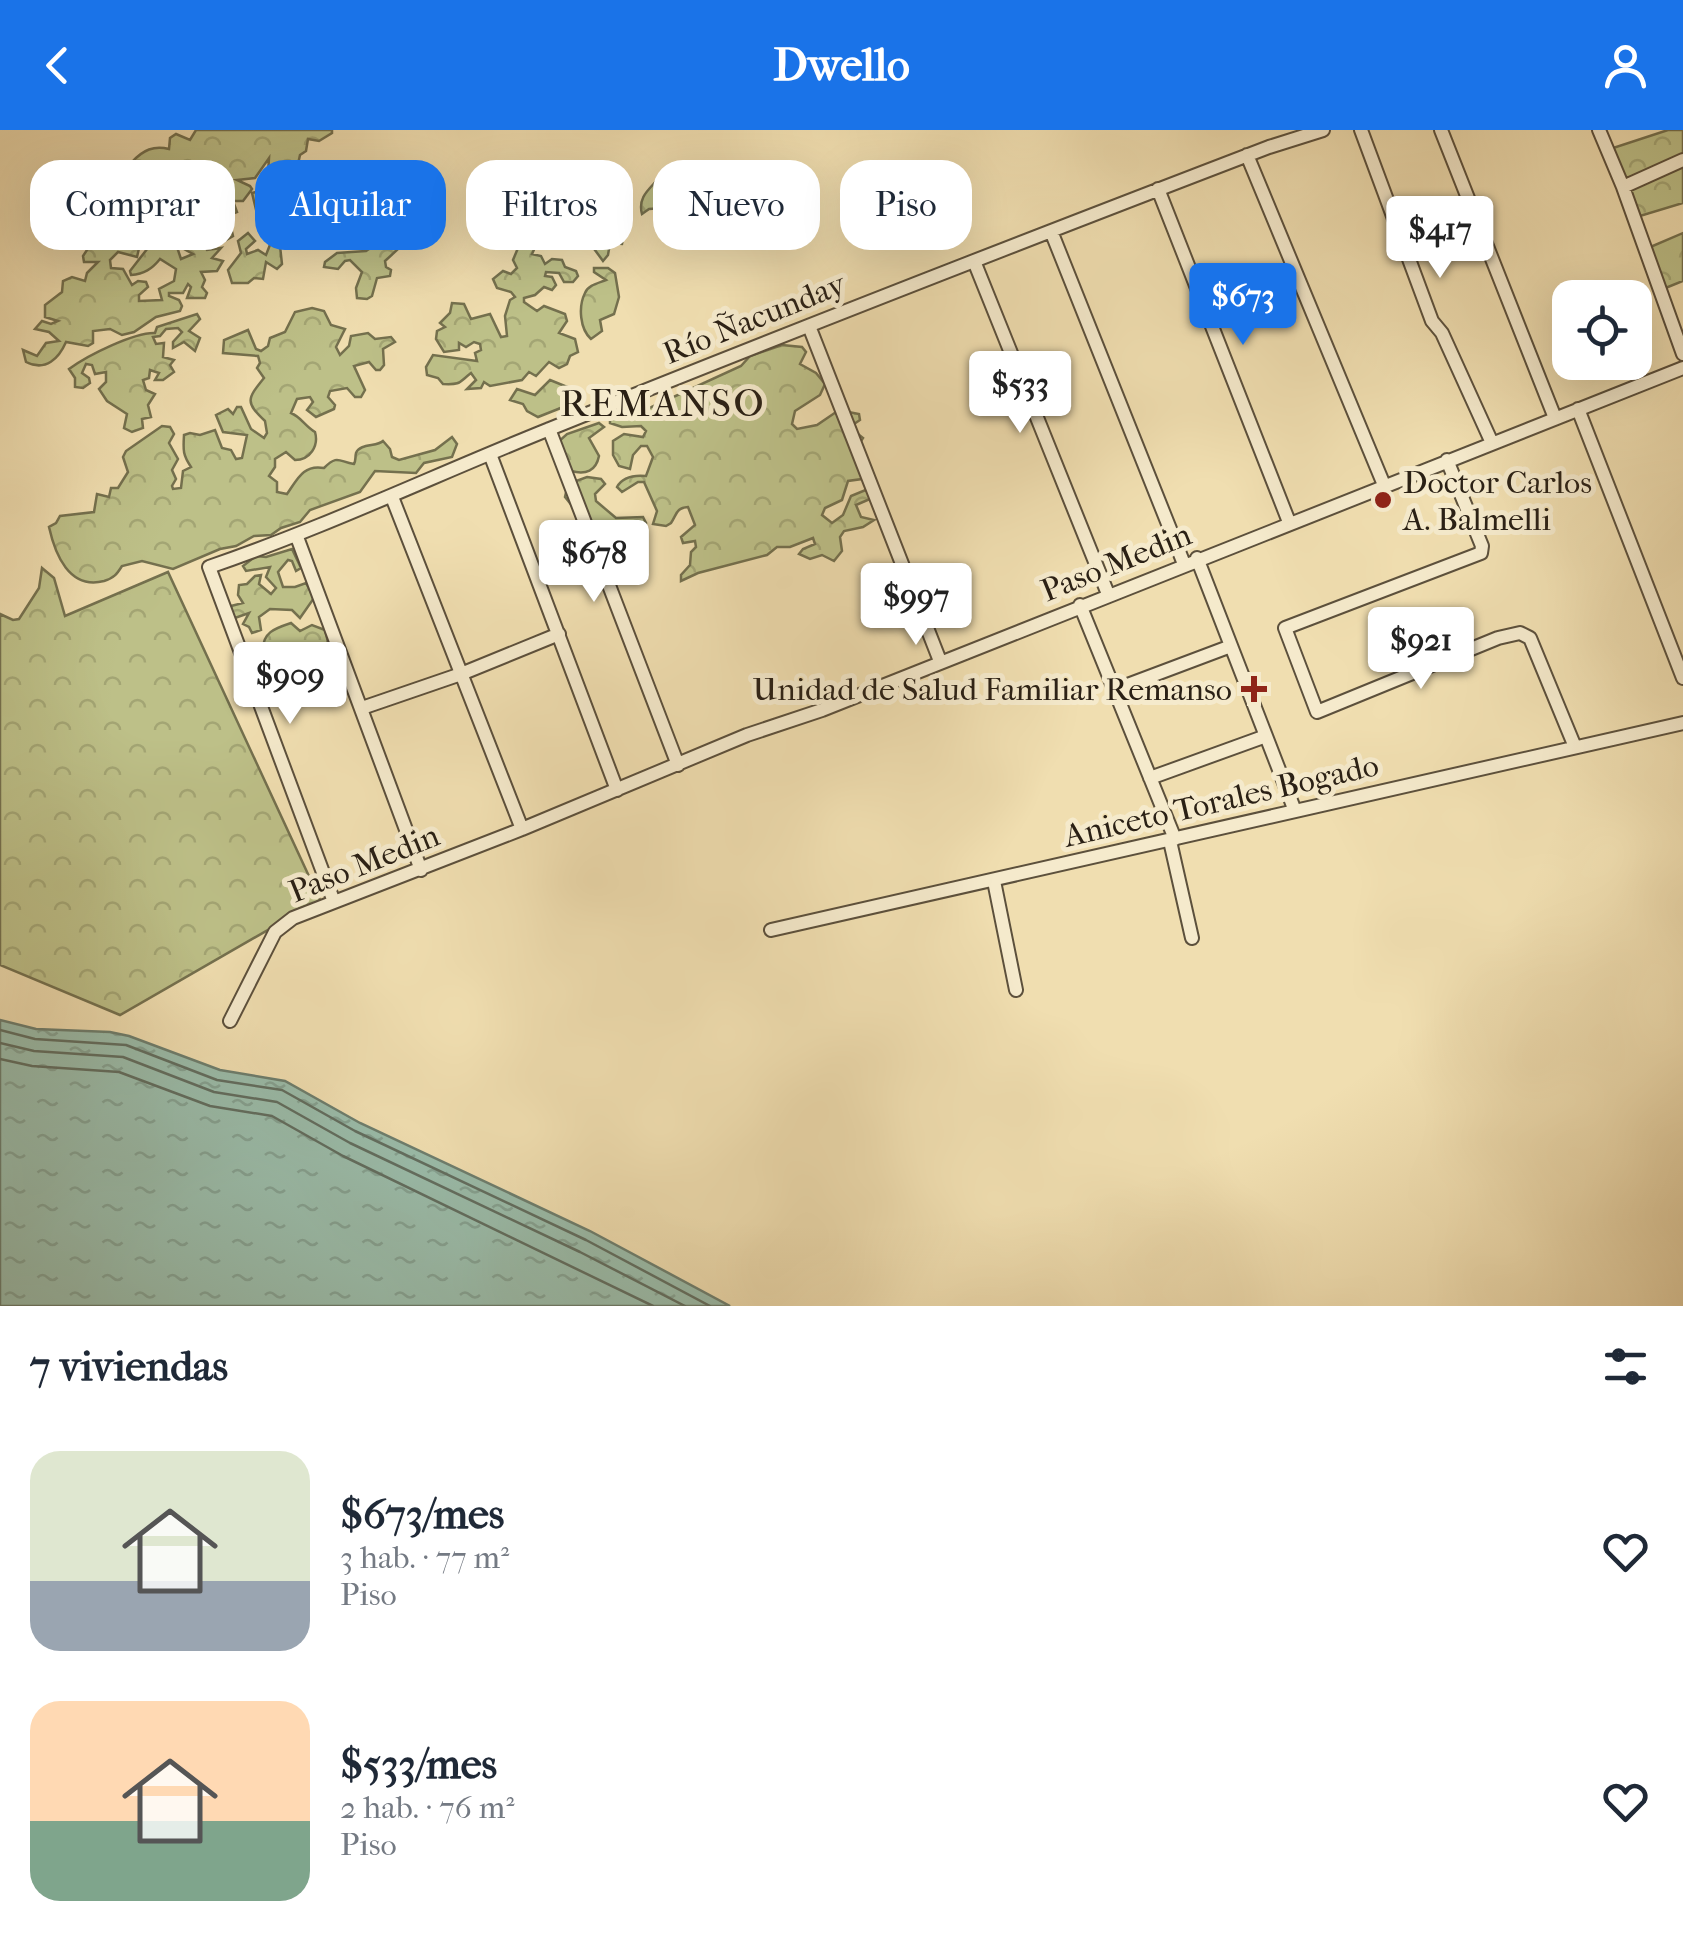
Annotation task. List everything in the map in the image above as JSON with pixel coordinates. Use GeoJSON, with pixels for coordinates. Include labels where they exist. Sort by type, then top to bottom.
{"type":"FeatureCollection","features":[{"type":"Feature","properties":{"kind":"street","name":"Río Ñacunday"},"geometry":{"type":"LineString","coordinates":[[334,902],[209,567],[298,537],[549,429],[974,261],[1247,155],[1322,130]]}},
{"type":"Feature","properties":{"kind":"street"},"geometry":{"type":"LineString","coordinates":[[1360,130],[1432,321],[1442,333],[1492,443]]}},
{"type":"Feature","properties":{"kind":"street"},"geometry":{"type":"LineString","coordinates":[[1441,130],[1555,418]]}},
{"type":"Feature","properties":{"kind":"street"},"geometry":{"type":"LineString","coordinates":[[1599,130],[1683,354]]}},
{"type":"Feature","properties":{"kind":"street"},"geometry":{"type":"LineString","coordinates":[[1247,155],[1384,485]]}},
{"type":"Feature","properties":{"kind":"street"},"geometry":{"type":"LineString","coordinates":[[1623,187],[1683,160]]}},
{"type":"Feature","properties":{"kind":"street"},"geometry":{"type":"LineString","coordinates":[[1158,190],[1289,522]]}},
{"type":"Feature","properties":{"kind":"street"},"geometry":{"type":"LineString","coordinates":[[1051,231],[1231,646],[1295,811]]}},
{"type":"Feature","properties":{"kind":"street"},"geometry":{"type":"LineString","coordinates":[[974,261],[1108,594]]}},
{"type":"Feature","properties":{"kind":"street"},"geometry":{"type":"LineString","coordinates":[[809,326],[940,661]]}},
{"type":"Feature","properties":{"kind":"street","name":"Paso Medin"},"geometry":{"type":"LineString","coordinates":[[230,1020],[275,932],[293,918],[1683,368]]}},
{"type":"Feature","properties":{"kind":"street"},"geometry":{"type":"LineString","coordinates":[[1578,409],[1683,678]]}},
{"type":"Feature","properties":{"kind":"street"},"geometry":{"type":"LineString","coordinates":[[549,429],[678,765]]}},
{"type":"Feature","properties":{"kind":"street"},"geometry":{"type":"LineString","coordinates":[[490,454],[617,790]]}},
{"type":"Feature","properties":{"kind":"street"},"geometry":{"type":"LineString","coordinates":[[1447,460],[1482,546],[1481,553],[1285,628],[1317,712],[1498,638],[1520,633],[1530,638],[1575,748]]}},
{"type":"Feature","properties":{"kind":"street"},"geometry":{"type":"LineString","coordinates":[[392,497],[522,829]]}},
{"type":"Feature","properties":{"kind":"street"},"geometry":{"type":"LineString","coordinates":[[298,537],[421,870]]}},
{"type":"Feature","properties":{"kind":"street"},"geometry":{"type":"LineString","coordinates":[[1080,605],[1172,840],[1192,938]]}},
{"type":"Feature","properties":{"kind":"street"},"geometry":{"type":"LineString","coordinates":[[362,708],[462,674],[559,634]]}},
{"type":"Feature","properties":{"kind":"street"},"geometry":{"type":"LineString","coordinates":[[1114,690],[1231,646]]}},
{"type":"Feature","properties":{"kind":"street","name":"Aniceto Torales Bogado"},"geometry":{"type":"LineString","coordinates":[[770,930],[1683,722]]}},
{"type":"Feature","properties":{"kind":"street"},"geometry":{"type":"LineString","coordinates":[[1150,778],[1266,736]]}},
{"type":"Feature","properties":{"kind":"street"},"geometry":{"type":"LineString","coordinates":[[994,881],[1016,990]]}},
{"type":"Feature","properties":{"kind":"green space"},"geometry":{"type":"Polygon","coordinates":[[[196,130],[332,130],[319,141],[308,139],[299,160],[255,160],[255,178],[237,180],[252,189],[243,201],[235,201],[235,160],[134,160],[149,150],[169,149],[170,138],[176,134],[190,140],[196,130]]]}},
{"type":"Feature","properties":{"kind":"green space"},"geometry":{"type":"Polygon","coordinates":[[[1668,130],[1683,130],[1683,203],[1640,216],[1613,148],[1668,130]]]}},
{"type":"Feature","properties":{"kind":"green space"},"geometry":{"type":"Polygon","coordinates":[[[653,184],[653,209],[642,214],[641,207],[653,184]]]}},
{"type":"Feature","properties":{"kind":"green space"},"geometry":{"type":"Polygon","coordinates":[[[248,233],[255,241],[246,249],[247,254],[258,250],[266,255],[268,250],[280,250],[282,264],[277,269],[266,262],[263,279],[232,283],[228,270],[241,253],[238,241],[248,233]]]}},
{"type":"Feature","properties":{"kind":"green space"},"geometry":{"type":"Polygon","coordinates":[[[1683,233],[1683,281],[1663,289],[1648,248],[1683,233]]]}},
{"type":"Feature","properties":{"kind":"green space"},"geometry":{"type":"Polygon","coordinates":[[[87,250],[139,250],[137,257],[118,252],[110,260],[111,268],[123,269],[132,285],[146,282],[148,287],[139,295],[139,301],[162,300],[159,289],[174,281],[176,269],[160,259],[144,272],[131,275],[146,250],[178,250],[181,259],[193,254],[186,250],[219,250],[212,258],[223,261],[217,271],[201,272],[205,298],[187,298],[191,287],[188,284],[183,293],[169,293],[179,300],[180,311],[156,317],[122,335],[110,329],[93,331],[93,343],[88,346],[66,342],[51,362],[26,362],[23,350],[37,356],[46,343],[59,341],[49,332],[35,329],[42,321],[58,321],[45,317],[45,305],[62,292],[63,281],[72,277],[85,281],[98,262],[84,262],[87,250]]]}},
{"type":"Feature","properties":{"kind":"green space"},"geometry":{"type":"Polygon","coordinates":[[[397,250],[385,261],[390,276],[377,278],[372,296],[367,299],[357,298],[362,272],[350,260],[338,269],[324,267],[337,253],[397,250]]]}},
{"type":"Feature","properties":{"kind":"green space"},"geometry":{"type":"Polygon","coordinates":[[[517,250],[534,250],[532,254],[541,256],[545,264],[552,259],[562,260],[565,267],[576,271],[578,276],[573,282],[564,282],[559,273],[546,272],[545,276],[552,277],[556,285],[552,290],[544,287],[524,298],[524,302],[537,311],[544,306],[565,314],[567,321],[559,333],[575,339],[578,352],[559,368],[549,362],[536,376],[529,372],[522,380],[490,386],[484,382],[481,388],[467,389],[476,380],[471,373],[460,382],[449,384],[427,375],[426,367],[433,355],[477,361],[475,353],[481,350],[480,344],[474,342],[466,347],[459,343],[459,350],[444,352],[436,339],[437,331],[445,327],[440,323],[450,313],[452,303],[464,304],[471,319],[490,314],[501,337],[507,336],[505,316],[510,300],[515,297],[497,288],[493,279],[503,271],[511,274],[517,268],[513,260],[517,250]]]}},
{"type":"Feature","properties":{"kind":"green space"},"geometry":{"type":"Polygon","coordinates":[[[595,250],[609,250],[603,261],[595,250]]]}},
{"type":"Feature","properties":{"kind":"green space"},"geometry":{"type":"Polygon","coordinates":[[[594,268],[608,268],[615,273],[619,297],[614,314],[600,320],[602,331],[591,339],[582,324],[583,299],[586,290],[606,280],[594,268]]]}},
{"type":"Feature","properties":{"kind":"green space"},"geometry":{"type":"Polygon","coordinates":[[[312,308],[324,311],[331,325],[345,329],[336,347],[340,355],[349,346],[351,336],[368,333],[375,339],[391,337],[395,342],[383,349],[384,365],[380,370],[369,362],[354,366],[365,390],[361,397],[355,397],[347,388],[330,391],[328,397],[334,409],[316,417],[307,410],[313,402],[310,397],[297,399],[291,413],[315,432],[316,442],[305,458],[295,460],[286,452],[275,459],[269,476],[277,482],[277,492],[287,494],[301,474],[311,468],[324,468],[336,460],[354,464],[358,450],[383,441],[392,457],[399,460],[435,450],[452,437],[457,444],[452,457],[424,463],[416,473],[375,471],[360,492],[310,510],[300,522],[173,569],[142,561],[122,566],[104,581],[81,580],[73,575],[55,548],[49,527],[60,516],[94,512],[97,494],[109,497],[111,488],[118,488],[128,472],[123,457],[126,451],[162,426],[170,427],[174,434],[169,443],[178,459],[172,470],[176,479],[173,489],[181,488],[183,471],[191,467],[184,452],[184,435],[215,430],[222,448],[231,450],[236,459],[242,458],[247,435],[223,432],[216,415],[228,409],[233,414],[241,407],[251,429],[264,438],[265,421],[251,405],[254,391],[264,378],[257,368],[258,356],[223,353],[224,340],[248,330],[256,349],[261,351],[270,338],[285,332],[295,312],[312,308]]]}},
{"type":"Feature","properties":{"kind":"green space"},"geometry":{"type":"Polygon","coordinates":[[[197,314],[200,319],[189,331],[200,338],[195,351],[184,342],[173,348],[182,332],[178,328],[166,329],[153,337],[156,344],[164,343],[163,357],[174,360],[170,365],[174,372],[163,380],[155,380],[159,373],[150,370],[149,378],[143,380],[146,390],[155,394],[148,405],[151,417],[142,419],[143,428],[132,432],[124,428],[127,414],[107,401],[99,389],[106,382],[106,372],[95,374],[92,365],[86,364],[82,373],[90,383],[83,388],[75,387],[69,369],[77,363],[124,340],[155,333],[157,327],[197,314]]]}},
{"type":"Feature","properties":{"kind":"green space"},"geometry":{"type":"Polygon","coordinates":[[[782,345],[802,347],[806,352],[800,364],[825,384],[820,395],[795,411],[792,424],[797,429],[817,425],[839,410],[859,414],[860,420],[853,430],[863,438],[859,444],[866,474],[862,479],[848,481],[842,500],[825,508],[822,515],[832,523],[843,515],[851,496],[868,489],[870,499],[856,505],[861,517],[874,520],[844,531],[840,537],[842,551],[834,561],[822,555],[810,559],[799,554],[815,544],[813,538],[681,581],[696,547],[695,541],[683,543],[681,537],[695,525],[688,507],[679,510],[666,526],[653,524],[657,511],[644,482],[622,492],[617,487],[630,477],[646,476],[653,457],[647,446],[641,446],[633,455],[630,469],[619,466],[613,455],[613,441],[624,434],[643,437],[646,431],[641,426],[610,423],[610,417],[615,413],[643,411],[741,366],[750,356],[782,345]]]}},
{"type":"Feature","properties":{"kind":"green space"},"geometry":{"type":"Polygon","coordinates":[[[550,380],[570,388],[581,400],[538,417],[523,404],[510,400],[517,389],[535,395],[550,380]]]}},
{"type":"Feature","properties":{"kind":"green space"},"geometry":{"type":"Polygon","coordinates":[[[599,423],[604,427],[589,438],[599,456],[595,465],[586,472],[571,471],[557,443],[567,434],[599,423]]]}},
{"type":"Feature","properties":{"kind":"green space"},"geometry":{"type":"Polygon","coordinates":[[[587,477],[601,479],[605,484],[595,494],[596,501],[616,518],[643,517],[646,523],[618,549],[608,571],[565,497],[568,484],[587,477]]]}},
{"type":"Feature","properties":{"kind":"green space"},"geometry":{"type":"Polygon","coordinates":[[[292,549],[301,568],[296,571],[288,560],[278,572],[283,587],[306,583],[314,598],[300,618],[292,610],[270,609],[259,617],[261,630],[252,633],[243,624],[249,613],[232,619],[231,606],[243,603],[238,595],[239,585],[261,575],[259,584],[271,594],[276,588],[266,577],[270,567],[246,571],[243,566],[256,556],[292,549]]]}},
{"type":"Feature","properties":{"kind":"green space"},"geometry":{"type":"Polygon","coordinates":[[[42,568],[54,578],[65,616],[168,572],[320,900],[120,1015],[0,965],[0,614],[19,619],[39,588],[42,568]]]}},
{"type":"Feature","properties":{"kind":"green space"},"geometry":{"type":"Polygon","coordinates":[[[291,623],[300,631],[312,625],[325,630],[328,642],[316,650],[335,661],[343,679],[339,684],[330,684],[330,698],[304,696],[311,682],[303,675],[306,659],[288,664],[290,650],[263,651],[267,635],[291,623]]]}},
{"type":"Feature","properties":{"kind":"water"},"geometry":{"type":"Polygon","coordinates":[[[0,1020],[36,1029],[129,1036],[220,1070],[285,1081],[360,1123],[590,1231],[730,1306],[0,1306],[0,1020]]]}},
{"type":"Feature","properties":{"kind":"place","name":"Doctor Carlos A. Balmelli"},"geometry":{"type":"Point","coordinates":[1383,500]}},
{"type":"Feature","properties":{"kind":"place","name":"Unidad de Salud Familiar Remanso"},"geometry":{"type":"Point","coordinates":[1254,689]}},
{"type":"Feature","properties":{"kind":"district","name":"REMANSO"},"geometry":{"type":"Point","coordinates":[663,403]}}]}
